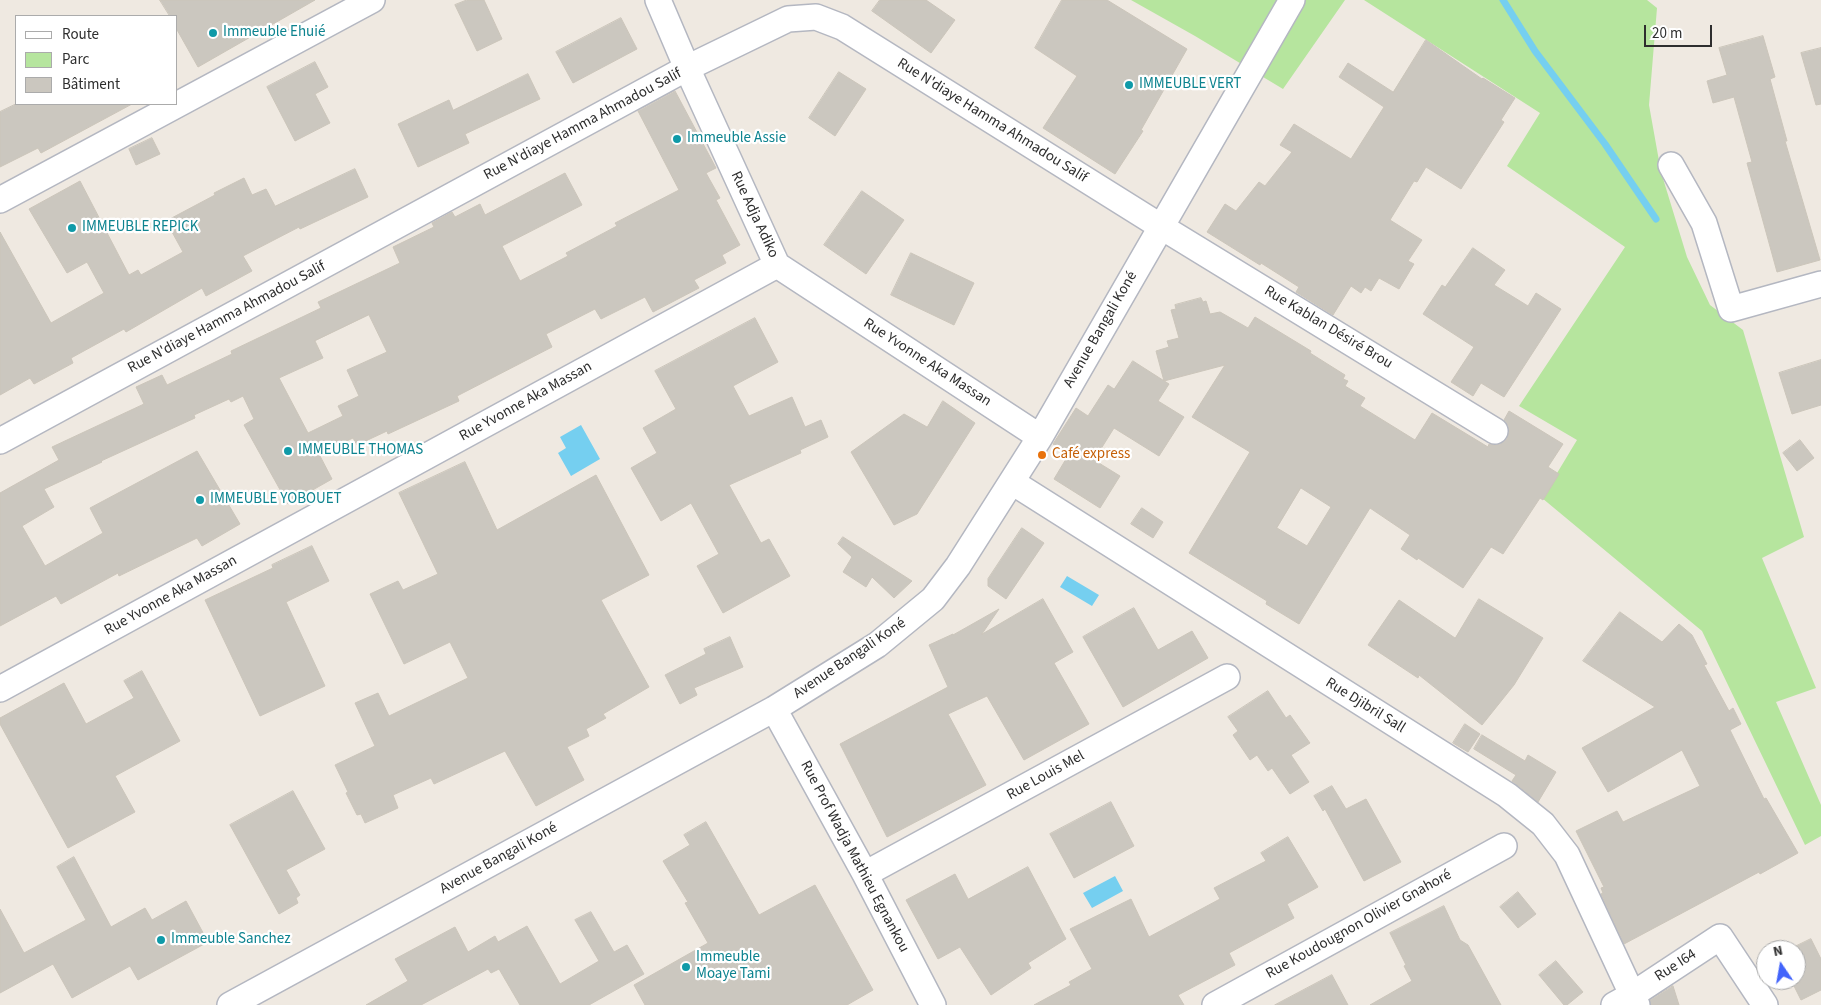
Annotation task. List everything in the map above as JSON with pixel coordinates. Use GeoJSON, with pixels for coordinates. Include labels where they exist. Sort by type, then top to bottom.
{"type":"FeatureCollection","features":[{"type":"Feature","properties":{"kind":"street"},"geometry":{"type":"LineString","coordinates":[[178,104],[372,0]]}},
{"type":"Feature","properties":{"kind":"street","name":"Rue Adja Adiko"},"geometry":{"type":"LineString","coordinates":[[658,0],[777,265]]}},
{"type":"Feature","properties":{"kind":"street","name":"Avenue Bangali Koné"},"geometry":{"type":"LineString","coordinates":[[242,1002],[774,709],[877,645],[933,599],[958,566],[1040,437],[1292,0]]}},
{"type":"Feature","properties":{"kind":"street","name":"Rue N'diaye Hamma Ahmadou Salif"},"geometry":{"type":"LineString","coordinates":[[0,441],[687,68],[788,19],[816,17],[842,27],[1160,226]]}},
{"type":"Feature","properties":{"kind":"street"},"geometry":{"type":"LineString","coordinates":[[0,200],[177,105]]}},
{"type":"Feature","properties":{"kind":"street"},"geometry":{"type":"LineString","coordinates":[[1671,165],[1704,223],[1731,308],[1821,284]]}},
{"type":"Feature","properties":{"kind":"street","name":"Rue Kablan Désiré Brou"},"geometry":{"type":"LineString","coordinates":[[1160,226],[1495,431]]}},
{"type":"Feature","properties":{"kind":"street","name":"Rue Yvonne Aka Massan"},"geometry":{"type":"LineString","coordinates":[[0,689],[777,265],[1040,437]]}},
{"type":"Feature","properties":{"kind":"street","name":"Rue Djibril Sall"},"geometry":{"type":"LineString","coordinates":[[1012,482],[1507,795],[1543,824],[1567,855],[1628,1002]]}},
{"type":"Feature","properties":{"kind":"street","name":"Rue Louis Mel"},"geometry":{"type":"LineString","coordinates":[[865,874],[1226,677]]}},
{"type":"Feature","properties":{"kind":"street","name":"Rue Prof Wadja Mathieu Egnankou"},"geometry":{"type":"LineString","coordinates":[[774,709],[865,874],[933,1005]]}},
{"type":"Feature","properties":{"kind":"street","name":"Rue Koudougnon Olivier Gnahoré"},"geometry":{"type":"LineString","coordinates":[[1215,1005],[1504,846]]}},
{"type":"Feature","properties":{"kind":"street","name":"Rue I64"},"geometry":{"type":"LineString","coordinates":[[1628,1002],[1720,937],[1765,1005]]}},
{"type":"Feature","properties":{"kind":"green space"},"geometry":{"type":"Polygon","coordinates":[[[1131,0],[1345,0],[1283,89],[1131,0]]]}},
{"type":"Feature","properties":{"kind":"green space"},"geometry":{"type":"Polygon","coordinates":[[[1364,0],[1647,0],[1657,8],[1649,105],[1661,172],[1687,257],[1710,305],[1743,330],[1804,537],[1762,558],[1816,688],[1776,702],[1821,805],[1821,836],[1805,845],[1702,631],[1542,498],[1577,440],[1519,406],[1625,247],[1507,166],[1540,113],[1364,0]]]}},
{"type":"Feature","properties":{"kind":"water"},"geometry":{"type":"Polygon","coordinates":[[[581,425],[600,459],[571,476],[558,453],[566,448],[560,437],[581,425]]]}},
{"type":"Feature","properties":{"kind":"water"},"geometry":{"type":"Polygon","coordinates":[[[1067,576],[1099,595],[1092,606],[1060,587],[1067,576]]]}},
{"type":"Feature","properties":{"kind":"water"},"geometry":{"type":"Polygon","coordinates":[[[1115,876],[1123,891],[1092,908],[1083,893],[1115,876]]]}},
{"type":"Feature","properties":{"kind":"building","name":"Immeuble Ehuié"},"geometry":{"type":"Polygon","coordinates":[[[160,0],[315,0],[198,67],[178,32],[178,15],[169,15],[160,0]]]}},
{"type":"Feature","properties":{"kind":"building"},"geometry":{"type":"Polygon","coordinates":[[[467,0],[484,0],[502,39],[477,51],[455,5],[467,0]]]}},
{"type":"Feature","properties":{"kind":"building"},"geometry":{"type":"Polygon","coordinates":[[[880,0],[926,0],[955,20],[931,53],[872,11],[880,0]]]}},
{"type":"Feature","properties":{"kind":"building","name":"IMMEUBLE VERT"},"geometry":{"type":"Polygon","coordinates":[[[1062,0],[1107,0],[1187,49],[1141,130],[1143,131],[1115,174],[1043,128],[1077,76],[1035,48],[1062,0]]]}},
{"type":"Feature","properties":{"kind":"building"},"geometry":{"type":"Polygon","coordinates":[[[621,18],[637,49],[573,83],[556,52],[621,18]]]}},
{"type":"Feature","properties":{"kind":"building"},"geometry":{"type":"Polygon","coordinates":[[[1763,36],[1775,77],[1770,79],[1787,141],[1785,141],[1820,260],[1777,272],[1747,163],[1752,162],[1734,97],[1713,103],[1707,81],[1727,75],[1719,48],[1763,36]]]}},
{"type":"Feature","properties":{"kind":"building"},"geometry":{"type":"Polygon","coordinates":[[[1426,40],[1482,79],[1515,98],[1501,120],[1504,122],[1461,189],[1426,167],[1417,182],[1414,181],[1390,220],[1422,240],[1408,261],[1414,264],[1399,289],[1379,278],[1371,291],[1365,287],[1361,293],[1351,286],[1333,315],[1296,292],[1299,287],[1207,232],[1225,204],[1236,211],[1259,182],[1265,186],[1292,152],[1280,145],[1294,124],[1351,159],[1384,107],[1339,77],[1348,63],[1393,92],[1426,40]]]}},
{"type":"Feature","properties":{"kind":"building"},"geometry":{"type":"Polygon","coordinates":[[[1821,48],[1821,104],[1816,105],[1801,53],[1821,48]]]}},
{"type":"Feature","properties":{"kind":"building"},"geometry":{"type":"Polygon","coordinates":[[[315,62],[328,87],[315,94],[330,123],[295,141],[267,87],[315,62]]]}},
{"type":"Feature","properties":{"kind":"building"},"geometry":{"type":"Polygon","coordinates":[[[839,72],[866,89],[835,136],[809,118],[839,72]]]}},
{"type":"Feature","properties":{"kind":"building"},"geometry":{"type":"Polygon","coordinates":[[[528,74],[540,99],[465,134],[469,143],[418,167],[398,124],[449,100],[453,110],[528,74]]]}},
{"type":"Feature","properties":{"kind":"building"},"geometry":{"type":"Polygon","coordinates":[[[675,91],[716,168],[706,173],[720,198],[716,200],[740,245],[722,255],[726,263],[694,280],[699,288],[653,312],[645,297],[601,319],[595,309],[546,334],[552,347],[457,396],[459,401],[388,434],[387,431],[357,445],[353,438],[319,454],[332,479],[288,504],[244,425],[254,419],[243,396],[231,402],[229,399],[194,415],[195,418],[44,489],[54,507],[22,526],[45,566],[103,533],[90,508],[197,451],[240,524],[202,546],[197,538],[119,576],[118,573],[61,604],[56,596],[0,626],[0,493],[59,460],[52,447],[144,404],[136,387],[162,375],[167,385],[232,354],[231,351],[321,308],[318,302],[400,263],[393,247],[434,227],[432,223],[452,212],[455,217],[480,204],[485,215],[565,173],[582,205],[502,246],[520,281],[568,256],[566,253],[617,226],[615,223],[679,190],[638,111],[675,91]],[[369,315],[315,341],[323,358],[279,378],[308,433],[343,416],[338,406],[359,396],[347,370],[387,352],[369,315]]]}},
{"type":"Feature","properties":{"kind":"building"},"geometry":{"type":"Polygon","coordinates":[[[15,104],[130,105],[41,153],[38,148],[0,167],[0,112],[15,104]]]}},
{"type":"Feature","properties":{"kind":"building"},"geometry":{"type":"Polygon","coordinates":[[[152,138],[160,154],[136,165],[129,149],[152,138]]]}},
{"type":"Feature","properties":{"kind":"building"},"geometry":{"type":"Polygon","coordinates":[[[355,169],[368,197],[300,229],[299,227],[243,256],[252,271],[206,296],[202,288],[126,332],[124,329],[71,358],[73,363],[34,384],[30,378],[0,395],[0,232],[51,323],[104,293],[87,262],[67,273],[29,209],[80,181],[129,275],[138,270],[141,275],[183,252],[166,221],[244,178],[252,195],[266,189],[275,206],[355,169]]]}},
{"type":"Feature","properties":{"kind":"building"},"geometry":{"type":"Polygon","coordinates":[[[862,191],[904,220],[866,274],[824,245],[862,191]]]}},
{"type":"Feature","properties":{"kind":"building"},"geometry":{"type":"Polygon","coordinates":[[[1473,248],[1505,270],[1494,285],[1528,306],[1536,293],[1561,309],[1504,397],[1481,383],[1473,396],[1451,382],[1474,347],[1423,314],[1442,285],[1445,287],[1473,248]]]}},
{"type":"Feature","properties":{"kind":"building"},"geometry":{"type":"Polygon","coordinates":[[[911,253],[974,283],[954,325],[891,295],[911,253]]]}},
{"type":"Feature","properties":{"kind":"building"},"geometry":{"type":"Polygon","coordinates":[[[1201,298],[1203,302],[1206,301],[1210,314],[1220,312],[1248,328],[1255,317],[1311,351],[1310,353],[1345,375],[1343,379],[1348,381],[1345,386],[1365,398],[1360,406],[1415,440],[1432,413],[1488,447],[1489,444],[1501,444],[1507,439],[1509,432],[1508,425],[1504,420],[1509,411],[1563,444],[1548,467],[1559,474],[1543,500],[1540,498],[1503,554],[1491,547],[1463,588],[1401,549],[1410,535],[1370,508],[1299,624],[1266,604],[1267,601],[1189,553],[1250,452],[1192,417],[1225,365],[1164,381],[1156,351],[1169,347],[1167,341],[1179,338],[1171,310],[1176,309],[1175,305],[1201,298]],[[1301,488],[1277,528],[1307,546],[1331,507],[1301,488]]]}},
{"type":"Feature","properties":{"kind":"building"},"geometry":{"type":"Polygon","coordinates":[[[755,318],[778,362],[733,386],[749,416],[792,397],[805,427],[821,420],[828,437],[800,450],[801,453],[729,485],[761,543],[769,539],[790,576],[723,613],[697,566],[719,554],[691,503],[661,521],[631,468],[657,453],[643,428],[676,409],[655,371],[755,318]]]}},
{"type":"Feature","properties":{"kind":"building"},"geometry":{"type":"Polygon","coordinates":[[[1821,360],[1821,405],[1792,414],[1779,373],[1821,360]]]}},
{"type":"Feature","properties":{"kind":"building"},"geometry":{"type":"Polygon","coordinates":[[[1133,361],[1169,384],[1158,401],[1184,417],[1159,456],[1114,428],[1094,460],[1120,476],[1100,508],[1054,479],[1069,454],[1053,444],[1076,408],[1088,416],[1108,385],[1114,389],[1133,361]]]}},
{"type":"Feature","properties":{"kind":"building"},"geometry":{"type":"Polygon","coordinates":[[[943,401],[975,423],[917,514],[894,525],[851,452],[904,414],[927,427],[943,401]]]}},
{"type":"Feature","properties":{"kind":"building"},"geometry":{"type":"Polygon","coordinates":[[[1800,440],[1814,458],[1797,471],[1783,453],[1800,440]]]}},
{"type":"Feature","properties":{"kind":"building"},"geometry":{"type":"Polygon","coordinates":[[[465,462],[497,530],[596,475],[649,575],[601,600],[649,687],[603,714],[606,718],[586,729],[589,736],[567,747],[584,780],[536,806],[505,751],[434,784],[431,778],[393,795],[398,808],[365,823],[361,814],[357,815],[335,765],[375,746],[355,703],[378,693],[389,716],[468,678],[450,642],[404,664],[370,594],[398,581],[403,590],[438,574],[399,493],[465,462]]]}},
{"type":"Feature","properties":{"kind":"building"},"geometry":{"type":"Polygon","coordinates":[[[1142,508],[1163,522],[1153,538],[1131,524],[1142,508]]]}},
{"type":"Feature","properties":{"kind":"building"},"geometry":{"type":"Polygon","coordinates":[[[1022,528],[1044,543],[1006,599],[988,586],[988,579],[1022,528]]]}},
{"type":"Feature","properties":{"kind":"building"},"geometry":{"type":"Polygon","coordinates":[[[843,537],[912,581],[894,598],[872,577],[866,587],[843,572],[852,557],[838,544],[843,537]]]}},
{"type":"Feature","properties":{"kind":"building"},"geometry":{"type":"Polygon","coordinates":[[[312,546],[329,581],[286,602],[325,686],[260,716],[205,600],[273,568],[272,565],[312,546]]]}},
{"type":"Feature","properties":{"kind":"building"},"geometry":{"type":"Polygon","coordinates":[[[1043,599],[1073,652],[1054,663],[1089,724],[1024,760],[987,696],[948,714],[986,785],[887,837],[840,744],[948,687],[929,645],[953,635],[999,609],[982,634],[1043,599]]]}},
{"type":"Feature","properties":{"kind":"building"},"geometry":{"type":"Polygon","coordinates":[[[1479,599],[1543,638],[1514,685],[1482,725],[1419,675],[1418,678],[1368,645],[1399,600],[1455,638],[1479,599]]]}},
{"type":"Feature","properties":{"kind":"building"},"geometry":{"type":"Polygon","coordinates":[[[1134,608],[1158,650],[1192,631],[1208,658],[1123,707],[1083,637],[1134,608]]]}},
{"type":"Feature","properties":{"kind":"building"},"geometry":{"type":"Polygon","coordinates":[[[1620,612],[1662,642],[1679,624],[1692,635],[1707,664],[1704,665],[1729,711],[1733,708],[1741,724],[1730,730],[1764,799],[1766,798],[1798,853],[1624,944],[1601,894],[1603,893],[1601,888],[1604,887],[1576,831],[1617,811],[1623,822],[1700,786],[1682,750],[1608,792],[1582,748],[1655,707],[1583,661],[1620,612]]]}},
{"type":"Feature","properties":{"kind":"building"},"geometry":{"type":"Polygon","coordinates":[[[730,637],[743,667],[694,688],[697,695],[680,704],[665,675],[706,654],[704,649],[730,637]]]}},
{"type":"Feature","properties":{"kind":"building"},"geometry":{"type":"Polygon","coordinates":[[[142,671],[180,741],[115,776],[135,812],[68,848],[0,724],[0,718],[64,683],[86,724],[134,698],[124,681],[142,671]]]}},
{"type":"Feature","properties":{"kind":"building"},"geometry":{"type":"Polygon","coordinates":[[[1268,691],[1286,718],[1290,715],[1310,743],[1291,755],[1309,782],[1290,794],[1272,768],[1268,771],[1257,755],[1250,760],[1233,735],[1238,731],[1228,717],[1268,691]]]}},
{"type":"Feature","properties":{"kind":"building"},"geometry":{"type":"Polygon","coordinates":[[[1465,724],[1480,734],[1468,752],[1453,743],[1465,724]]]}},
{"type":"Feature","properties":{"kind":"building"},"geometry":{"type":"Polygon","coordinates":[[[1482,735],[1525,761],[1528,755],[1556,772],[1538,802],[1512,781],[1516,775],[1474,749],[1482,735]]]}},
{"type":"Feature","properties":{"kind":"building"},"geometry":{"type":"Polygon","coordinates":[[[1332,786],[1346,809],[1366,799],[1401,862],[1364,881],[1325,809],[1323,811],[1314,796],[1332,786]]]}},
{"type":"Feature","properties":{"kind":"building"},"geometry":{"type":"Polygon","coordinates":[[[293,791],[325,849],[286,870],[300,895],[296,898],[298,903],[279,914],[230,825],[293,791]]]}},
{"type":"Feature","properties":{"kind":"building"},"geometry":{"type":"Polygon","coordinates":[[[1111,802],[1134,846],[1074,878],[1050,834],[1111,802]]]}},
{"type":"Feature","properties":{"kind":"building"},"geometry":{"type":"Polygon","coordinates":[[[706,822],[759,915],[815,885],[873,990],[847,1005],[645,1005],[634,985],[708,943],[685,903],[688,902],[663,861],[690,845],[684,835],[706,822]]]}},
{"type":"Feature","properties":{"kind":"building"},"geometry":{"type":"Polygon","coordinates":[[[1288,837],[1318,887],[1287,904],[1294,918],[1229,953],[1235,965],[1178,995],[1184,1005],[1034,1005],[1071,985],[1069,982],[1092,969],[1070,929],[1131,899],[1149,937],[1220,899],[1214,888],[1266,861],[1261,853],[1288,837]]]}},
{"type":"Feature","properties":{"kind":"building"},"geometry":{"type":"Polygon","coordinates":[[[74,857],[111,927],[145,908],[152,920],[186,901],[208,942],[138,980],[130,966],[72,998],[53,964],[0,993],[0,909],[24,953],[86,920],[57,867],[74,857]]]}},
{"type":"Feature","properties":{"kind":"building"},"geometry":{"type":"Polygon","coordinates":[[[1028,867],[1066,939],[1028,963],[1031,968],[991,995],[960,947],[938,959],[906,900],[955,874],[968,899],[1028,867]]]}},
{"type":"Feature","properties":{"kind":"building"},"geometry":{"type":"Polygon","coordinates":[[[1518,892],[1536,914],[1518,928],[1500,907],[1518,892]]]}},
{"type":"Feature","properties":{"kind":"building"},"geometry":{"type":"Polygon","coordinates":[[[1444,906],[1460,940],[1468,945],[1501,1005],[1370,1005],[1412,981],[1390,933],[1444,906]]]}},
{"type":"Feature","properties":{"kind":"building"},"geometry":{"type":"Polygon","coordinates":[[[591,912],[614,952],[627,945],[644,974],[589,1005],[520,1005],[499,969],[491,973],[488,969],[421,1005],[366,1005],[408,981],[395,959],[455,927],[468,952],[495,936],[498,942],[527,926],[560,984],[599,961],[575,920],[591,912]]]}},
{"type":"Feature","properties":{"kind":"building"},"geometry":{"type":"Polygon","coordinates":[[[1811,939],[1821,959],[1821,990],[1801,1000],[1796,990],[1806,990],[1806,941],[1811,939]]]}},
{"type":"Feature","properties":{"kind":"building"},"geometry":{"type":"Polygon","coordinates":[[[1556,961],[1583,992],[1567,1005],[1564,1005],[1539,975],[1556,961]]]}},
{"type":"Feature","properties":{"kind":"building"},"geometry":{"type":"Polygon","coordinates":[[[1332,975],[1348,1005],[1275,1005],[1332,975]]]}},
{"type":"Feature","properties":{"kind":"building"},"geometry":{"type":"Polygon","coordinates":[[[1673,986],[1679,1005],[1651,1005],[1650,1000],[1673,986]]]}},
{"type":"Feature","properties":{"kind":"waterway"},"geometry":{"type":"LineString","coordinates":[[1503,0],[1535,51],[1605,144],[1656,219]]}},
{"type":"Feature","properties":{"kind":"place","name":"Immeuble Ehuié"},"geometry":{"type":"Point","coordinates":[213,33]}},
{"type":"Feature","properties":{"kind":"place","name":"IMMEUBLE VERT"},"geometry":{"type":"Point","coordinates":[1129,85]}},
{"type":"Feature","properties":{"kind":"place","name":"Immeuble Assie"},"geometry":{"type":"Point","coordinates":[677,139]}},
{"type":"Feature","properties":{"kind":"place","name":"IMMEUBLE REPICK"},"geometry":{"type":"Point","coordinates":[72,228]}},
{"type":"Feature","properties":{"kind":"place","name":"IMMEUBLE THOMAS"},"geometry":{"type":"Point","coordinates":[288,451]}},
{"type":"Feature","properties":{"kind":"place","name":"Café express"},"geometry":{"type":"Point","coordinates":[1042,455]}},
{"type":"Feature","properties":{"kind":"place","name":"IMMEUBLE YOBOUET"},"geometry":{"type":"Point","coordinates":[200,500]}},
{"type":"Feature","properties":{"kind":"place","name":"Immeuble Sanchez"},"geometry":{"type":"Point","coordinates":[161,940]}},
{"type":"Feature","properties":{"kind":"place","name":"Immeuble Moaye Tami"},"geometry":{"type":"Point","coordinates":[686,967]}}]}
